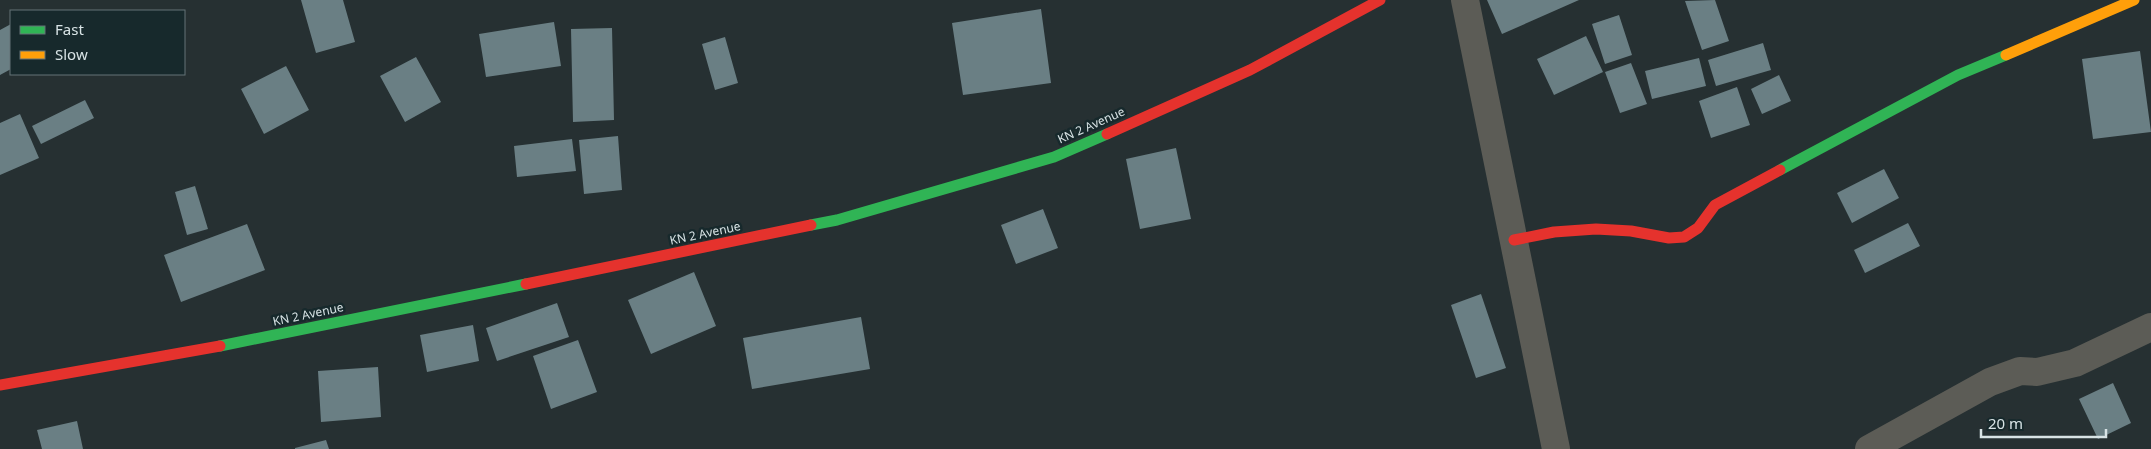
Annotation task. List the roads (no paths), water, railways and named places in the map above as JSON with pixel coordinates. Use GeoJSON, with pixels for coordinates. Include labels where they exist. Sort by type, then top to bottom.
{"type":"FeatureCollection","features":[{"type":"Feature","properties":{"kind":"main road","name":"KN 2 Avenue"},"geometry":{"type":"LineString","coordinates":[[0,385],[248,341],[837,220],[1054,157],[1250,70],[1380,0]]}},
{"type":"Feature","properties":{"kind":"main road"},"geometry":{"type":"LineString","coordinates":[[1514,240],[1542,232],[1600,229],[1626,230],[1665,238],[1685,237],[1698,228],[1715,205],[1958,75],[2134,0]]}},
{"type":"Feature","properties":{"kind":"street"},"geometry":{"type":"LineString","coordinates":[[1465,0],[1556,449]]}},
{"type":"Feature","properties":{"kind":"street"},"geometry":{"type":"LineString","coordinates":[[1869,449],[1990,382],[2020,371],[2037,372],[2076,363],[2151,327]]}}]}
